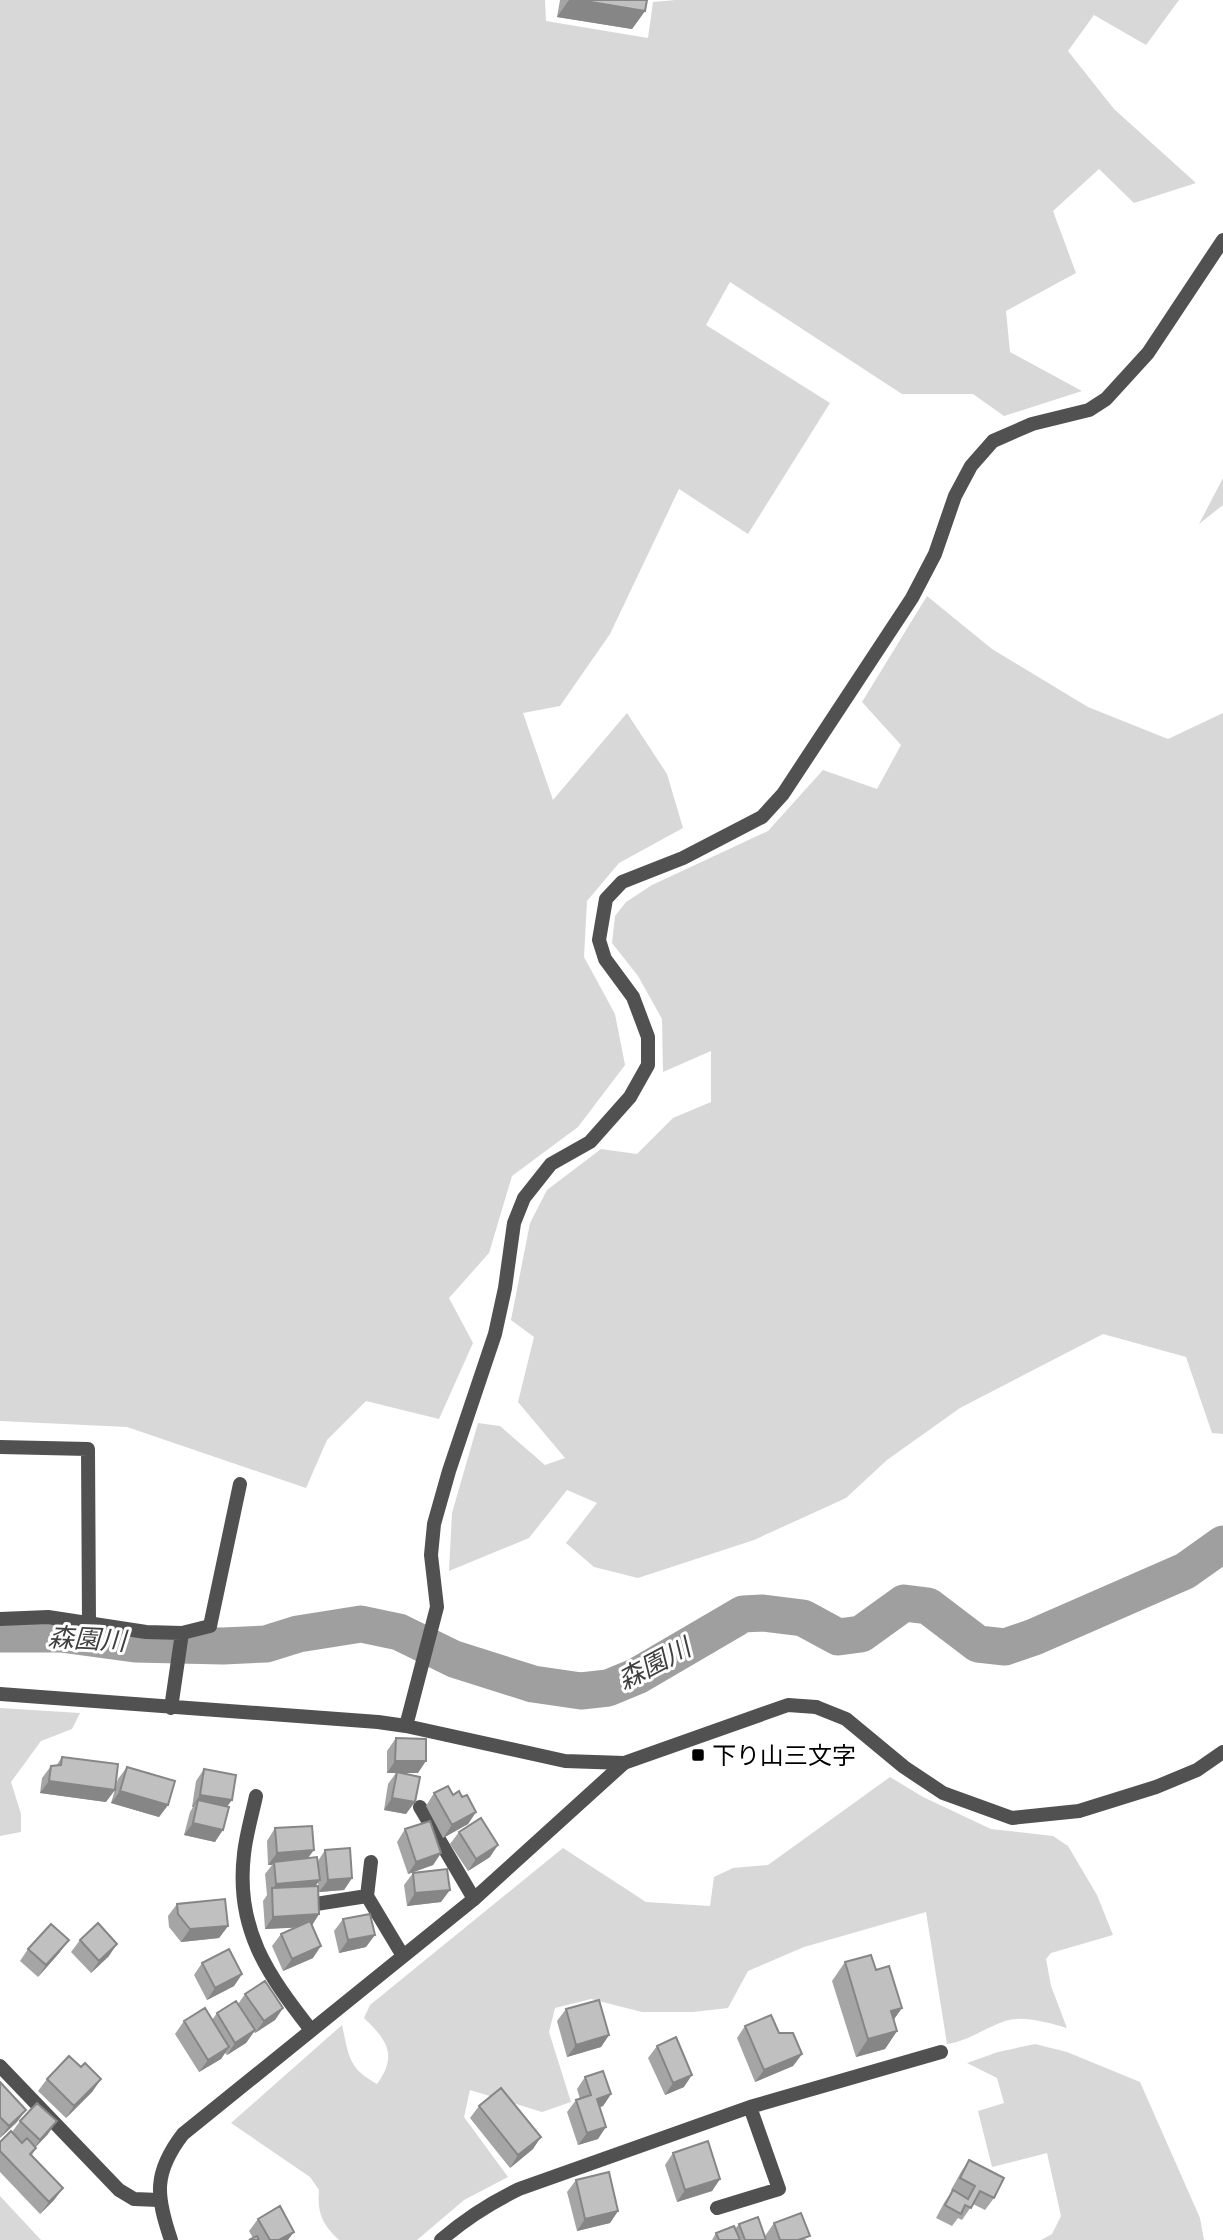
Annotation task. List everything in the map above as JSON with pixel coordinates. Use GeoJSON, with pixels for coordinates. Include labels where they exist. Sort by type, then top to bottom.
{"type":"FeatureCollection","features":[{"type":"Feature","properties":{"kind":"street"},"geometry":{"type":"LineString","coordinates":[[406,1726],[437,1607],[432,1555],[434,1524],[495,1335],[514,1223],[524,1198],[551,1164],[590,1142],[630,1097],[648,1066],[648,1037],[634,997],[605,959],[599,940],[606,899],[622,882],[683,858],[762,817],[783,794],[912,598],[935,554],[954,496],[971,466],[993,441],[1032,424],[1089,410],[1106,399],[1148,353],[1223,240]]}},
{"type":"Feature","properties":{"kind":"street"},"geometry":{"type":"LineString","coordinates":[[0,1447],[88,1449],[89,1623]]}},
{"type":"Feature","properties":{"kind":"street"},"geometry":{"type":"LineString","coordinates":[[0,1619],[48,1618],[146,1632],[182,1633],[210,1626],[240,1484]]}},
{"type":"Feature","properties":{"kind":"street"},"geometry":{"type":"LineString","coordinates":[[171,1708],[182,1633]]}},
{"type":"Feature","properties":{"kind":"street"},"geometry":{"type":"LineString","coordinates":[[0,1695],[332,1717],[406,1726],[565,1761],[624,1763],[788,1705],[816,1707],[846,1719],[904,1767],[943,1793],[1012,1818],[1079,1811],[1156,1787],[1197,1770],[1223,1752]]}},
{"type":"Feature","properties":{"kind":"street"},"geometry":{"type":"LineString","coordinates":[[171,2240],[159,2200],[162,2169],[169,2152],[183,2134],[474,1899],[624,1763]]}},
{"type":"Feature","properties":{"kind":"street"},"geometry":{"type":"LineString","coordinates":[[256,1796],[244,1855],[244,1900],[251,1931],[274,1982],[311,2030]]}},
{"type":"Feature","properties":{"kind":"street"},"geometry":{"type":"LineString","coordinates":[[419,1807],[474,1899]]}},
{"type":"Feature","properties":{"kind":"street"},"geometry":{"type":"LineString","coordinates":[[371,1862],[367,1896],[402,1956]]}},
{"type":"Feature","properties":{"kind":"street"},"geometry":{"type":"LineString","coordinates":[[316,1904],[367,1896]]}},
{"type":"Feature","properties":{"kind":"street"},"geometry":{"type":"LineString","coordinates":[[441,2240],[493,2201],[519,2189],[750,2107],[941,2052]]}},
{"type":"Feature","properties":{"kind":"street"},"geometry":{"type":"LineString","coordinates":[[0,2066],[119,2190],[134,2199],[159,2200]]}},
{"type":"Feature","properties":{"kind":"street"},"geometry":{"type":"LineString","coordinates":[[717,2208],[779,2189],[750,2107]]}},
{"type":"Feature","properties":{"kind":"shaded area"},"geometry":{"type":"Polygon","coordinates":[[[0,0],[545,0],[546,21],[648,38],[653,2],[675,0],[1179,0],[1146,45],[1094,15],[1068,51],[1114,109],[1196,183],[1134,203],[1099,169],[1053,211],[1076,273],[1006,311],[1010,352],[1082,391],[1004,416],[973,394],[902,394],[730,282],[706,325],[830,403],[748,534],[679,489],[610,634],[560,706],[523,713],[553,800],[627,713],[667,774],[683,828],[619,863],[587,901],[584,957],[615,1014],[625,1065],[578,1127],[512,1176],[489,1253],[449,1298],[473,1343],[439,1419],[366,1401],[327,1440],[306,1488],[127,1427],[0,1421],[0,0]]]}},
{"type":"Feature","properties":{"kind":"shaded area"},"geometry":{"type":"Polygon","coordinates":[[[1223,478],[1223,505],[1199,524],[1223,478]]]}},
{"type":"Feature","properties":{"kind":"shaded area"},"geometry":{"type":"Polygon","coordinates":[[[927,596],[992,649],[1088,707],[1168,739],[1223,713],[1223,1434],[1212,1433],[1186,1357],[1103,1334],[960,1408],[887,1460],[846,1498],[754,1540],[638,1578],[594,1567],[566,1543],[597,1503],[567,1490],[529,1538],[449,1571],[452,1513],[478,1423],[500,1426],[545,1465],[565,1458],[518,1402],[534,1337],[511,1320],[530,1223],[547,1190],[601,1149],[637,1154],[673,1118],[711,1102],[711,1051],[663,1072],[662,1019],[638,976],[612,943],[615,916],[626,902],[652,885],[768,831],[823,770],[877,789],[901,745],[862,702],[927,596]]]}},
{"type":"Feature","properties":{"kind":"shaded area"},"geometry":{"type":"Polygon","coordinates":[[[0,1708],[80,1713],[72,1729],[41,1741],[11,1782],[21,1814],[21,1832],[0,1836],[0,1708]]]}},
{"type":"Feature","properties":{"kind":"shaded area"},"geometry":{"type":"Polygon","coordinates":[[[890,1777],[923,1797],[991,1829],[1053,1836],[1068,1846],[1097,1895],[1113,1935],[1051,1953],[1046,1959],[1051,1986],[1067,2028],[1036,2020],[1012,2019],[947,2044],[926,1912],[804,1947],[748,1971],[728,2008],[693,2012],[642,2012],[591,1999],[555,2008],[549,2032],[571,2102],[542,2112],[470,2090],[464,2117],[508,2177],[464,2200],[417,2240],[339,2240],[322,2218],[319,2190],[310,2177],[231,2123],[342,2025],[351,2060],[360,2072],[377,2084],[387,2065],[388,2056],[384,2041],[364,2018],[370,2005],[563,1848],[646,1902],[710,1906],[714,1877],[733,1868],[768,1865],[890,1777]]]}},
{"type":"Feature","properties":{"kind":"shaded area"},"geometry":{"type":"Polygon","coordinates":[[[1035,2044],[1067,2052],[1140,2082],[1200,2218],[1204,2240],[1041,2240],[1052,2234],[1061,2216],[1047,2153],[992,2167],[978,2111],[1004,2103],[997,2078],[967,2063],[998,2052],[1035,2044]]]}},
{"type":"Feature","properties":{"kind":"shaded area"},"geometry":{"type":"Polygon","coordinates":[[[0,2196],[41,2240],[0,2240],[0,2196]]]}},
{"type":"Feature","properties":{"kind":"building"},"geometry":{"type":"Polygon","coordinates":[[[579,0],[647,0],[645,11],[579,0]]]}},
{"type":"Feature","properties":{"kind":"building"},"geometry":{"type":"Polygon","coordinates":[[[396,1738],[426,1739],[426,1761],[395,1761],[396,1738]]]}},
{"type":"Feature","properties":{"kind":"building"},"geometry":{"type":"Polygon","coordinates":[[[62,1757],[118,1764],[115,1790],[49,1781],[51,1766],[61,1765],[62,1757]]]}},
{"type":"Feature","properties":{"kind":"building"},"geometry":{"type":"Polygon","coordinates":[[[127,1767],[175,1781],[168,1805],[120,1791],[127,1767]]]}},
{"type":"Feature","properties":{"kind":"building"},"geometry":{"type":"Polygon","coordinates":[[[204,1769],[236,1775],[232,1800],[200,1795],[204,1769]]]}},
{"type":"Feature","properties":{"kind":"building"},"geometry":{"type":"Polygon","coordinates":[[[397,1772],[420,1777],[415,1802],[392,1798],[397,1772]]]}},
{"type":"Feature","properties":{"kind":"building"},"geometry":{"type":"Polygon","coordinates":[[[448,1786],[453,1795],[459,1791],[462,1797],[467,1795],[476,1812],[452,1825],[434,1793],[448,1786]]]}},
{"type":"Feature","properties":{"kind":"building"},"geometry":{"type":"Polygon","coordinates":[[[198,1800],[229,1807],[223,1830],[193,1823],[198,1800]]]}},
{"type":"Feature","properties":{"kind":"building"},"geometry":{"type":"Polygon","coordinates":[[[481,1818],[498,1845],[476,1859],[459,1832],[481,1818]]]}},
{"type":"Feature","properties":{"kind":"building"},"geometry":{"type":"Polygon","coordinates":[[[430,1821],[441,1853],[416,1862],[405,1829],[430,1821]]]}},
{"type":"Feature","properties":{"kind":"building"},"geometry":{"type":"Polygon","coordinates":[[[312,1826],[314,1850],[277,1853],[275,1828],[312,1826]]]}},
{"type":"Feature","properties":{"kind":"building"},"geometry":{"type":"Polygon","coordinates":[[[350,1848],[352,1878],[328,1880],[325,1850],[350,1848]]]}},
{"type":"Feature","properties":{"kind":"building"},"geometry":{"type":"Polygon","coordinates":[[[317,1857],[320,1880],[276,1884],[274,1862],[317,1857]]]}},
{"type":"Feature","properties":{"kind":"building"},"geometry":{"type":"Polygon","coordinates":[[[447,1869],[450,1890],[415,1893],[413,1873],[447,1869]]]}},
{"type":"Feature","properties":{"kind":"building"},"geometry":{"type":"Polygon","coordinates":[[[318,1886],[319,1914],[273,1917],[272,1888],[318,1886]]]}},
{"type":"Feature","properties":{"kind":"building"},"geometry":{"type":"Polygon","coordinates":[[[225,1899],[228,1926],[190,1929],[178,1914],[177,1904],[225,1899]]]}},
{"type":"Feature","properties":{"kind":"building"},"geometry":{"type":"Polygon","coordinates":[[[370,1914],[375,1935],[348,1940],[343,1919],[370,1914]]]}},
{"type":"Feature","properties":{"kind":"building"},"geometry":{"type":"Polygon","coordinates":[[[310,1921],[321,1946],[292,1959],[281,1934],[310,1921]]]}},
{"type":"Feature","properties":{"kind":"building"},"geometry":{"type":"Polygon","coordinates":[[[98,1923],[117,1944],[99,1961],[80,1940],[98,1923]]]}},
{"type":"Feature","properties":{"kind":"building"},"geometry":{"type":"Polygon","coordinates":[[[51,1924],[69,1940],[46,1965],[28,1949],[51,1924]]]}},
{"type":"Feature","properties":{"kind":"building"},"geometry":{"type":"Polygon","coordinates":[[[229,1949],[242,1974],[215,1988],[202,1963],[229,1949]]]}},
{"type":"Feature","properties":{"kind":"building"},"geometry":{"type":"Polygon","coordinates":[[[871,1955],[876,1970],[889,1966],[902,2008],[891,2011],[897,2031],[868,2039],[845,1962],[871,1955]]]}},
{"type":"Feature","properties":{"kind":"building"},"geometry":{"type":"Polygon","coordinates":[[[265,1981],[283,2008],[264,2021],[245,1994],[265,1981]]]}},
{"type":"Feature","properties":{"kind":"building"},"geometry":{"type":"Polygon","coordinates":[[[599,2000],[609,2035],[576,2045],[566,2009],[599,2000]]]}},
{"type":"Feature","properties":{"kind":"building"},"geometry":{"type":"Polygon","coordinates":[[[236,2001],[255,2030],[235,2043],[217,2013],[236,2001]]]}},
{"type":"Feature","properties":{"kind":"building"},"geometry":{"type":"Polygon","coordinates":[[[205,2008],[229,2047],[208,2060],[184,2021],[205,2008]]]}},
{"type":"Feature","properties":{"kind":"building"},"geometry":{"type":"Polygon","coordinates":[[[771,2015],[779,2033],[793,2033],[802,2054],[764,2070],[745,2026],[771,2015]]]}},
{"type":"Feature","properties":{"kind":"building"},"geometry":{"type":"Polygon","coordinates":[[[676,2037],[692,2075],[673,2083],[657,2046],[676,2037]]]}},
{"type":"Feature","properties":{"kind":"building"},"geometry":{"type":"Polygon","coordinates":[[[69,2056],[81,2067],[85,2063],[101,2079],[74,2106],[47,2079],[69,2056]]]}},
{"type":"Feature","properties":{"kind":"building"},"geometry":{"type":"Polygon","coordinates":[[[603,2071],[611,2094],[597,2099],[606,2127],[587,2133],[576,2100],[591,2095],[585,2077],[603,2071]]]}},
{"type":"Feature","properties":{"kind":"building"},"geometry":{"type":"Polygon","coordinates":[[[0,2082],[26,2110],[9,2126],[0,2117],[0,2082]]]}},
{"type":"Feature","properties":{"kind":"building"},"geometry":{"type":"Polygon","coordinates":[[[501,2088],[541,2137],[518,2155],[479,2106],[501,2088]]]}},
{"type":"Feature","properties":{"kind":"building"},"geometry":{"type":"Polygon","coordinates":[[[37,2103],[57,2121],[40,2140],[20,2121],[37,2103]]]}},
{"type":"Feature","properties":{"kind":"building"},"geometry":{"type":"Polygon","coordinates":[[[11,2131],[22,2143],[27,2138],[36,2148],[30,2154],[63,2188],[49,2202],[0,2151],[0,2142],[11,2131]]]}},
{"type":"Feature","properties":{"kind":"building"},"geometry":{"type":"Polygon","coordinates":[[[708,2141],[720,2179],[685,2190],[673,2153],[708,2141]]]}},
{"type":"Feature","properties":{"kind":"building"},"geometry":{"type":"Polygon","coordinates":[[[969,2160],[1004,2178],[994,2198],[980,2191],[971,2208],[965,2205],[961,2214],[945,2205],[953,2190],[968,2199],[975,2186],[960,2178],[969,2160]]]}},
{"type":"Feature","properties":{"kind":"building"},"geometry":{"type":"Polygon","coordinates":[[[609,2172],[618,2211],[585,2219],[576,2180],[609,2172]]]}},
{"type":"Feature","properties":{"kind":"building"},"geometry":{"type":"Polygon","coordinates":[[[280,2206],[294,2232],[279,2240],[270,2240],[258,2219],[280,2206]]]}},
{"type":"Feature","properties":{"kind":"building"},"geometry":{"type":"Polygon","coordinates":[[[801,2213],[810,2236],[798,2240],[780,2240],[774,2223],[801,2213]]]}},
{"type":"Feature","properties":{"kind":"building"},"geometry":{"type":"Polygon","coordinates":[[[758,2217],[766,2240],[745,2240],[739,2224],[758,2217]]]}},
{"type":"Feature","properties":{"kind":"building"},"geometry":{"type":"Polygon","coordinates":[[[734,2226],[740,2240],[719,2240],[716,2233],[734,2226]]]}},
{"type":"Feature","properties":{"kind":"waterway","name":"森園川"},"geometry":{"type":"LineString","coordinates":[[0,1634],[61,1634],[135,1644],[223,1646],[266,1644],[298,1634],[361,1624],[399,1632],[454,1659],[533,1684],[581,1691],[608,1688],[637,1676],[743,1614],[763,1613],[803,1618],[838,1637],[861,1634],[904,1603],[928,1606],[978,1644],[1005,1647],[1185,1571],[1223,1544]]}},
{"type":"Feature","properties":{"kind":"place","name":"下り山三文字"},"geometry":{"type":"Point","coordinates":[698,1755]}}]}
